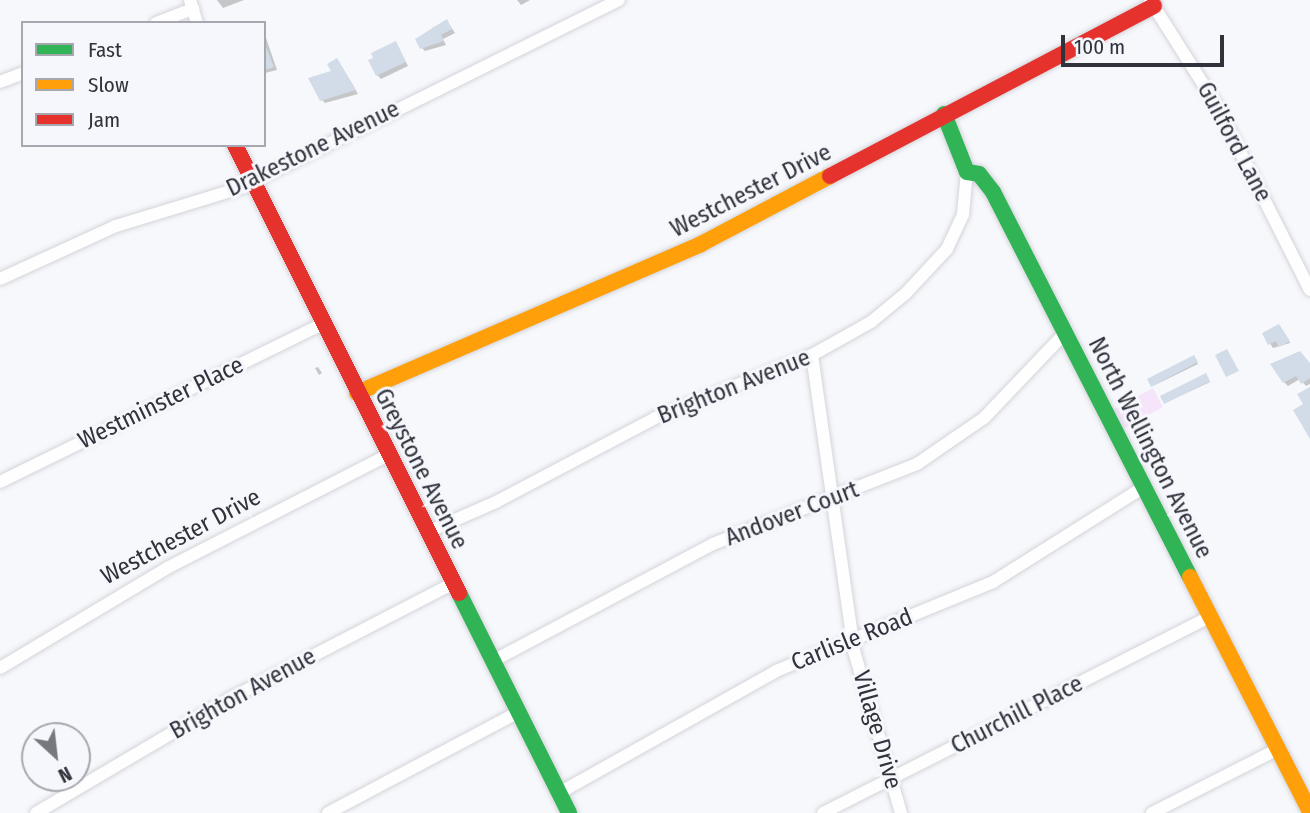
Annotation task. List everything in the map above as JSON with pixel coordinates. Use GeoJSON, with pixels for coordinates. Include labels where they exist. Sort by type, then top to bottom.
{"type":"FeatureCollection","features":[{"type":"Feature","properties":{"kind":"street","name":"Drakestone Avenue"},"geometry":{"type":"LineString","coordinates":[[0,279],[117,226],[251,183],[619,0]]}},
{"type":"Feature","properties":{"kind":"street","name":"Westchester Drive"},"geometry":{"type":"LineString","coordinates":[[357,393],[659,264],[1152,3]]}},
{"type":"Feature","properties":{"kind":"street","name":"Guilford Lane"},"geometry":{"type":"LineString","coordinates":[[1152,3],[1217,106],[1310,290]]}},
{"type":"Feature","properties":{"kind":"street"},"geometry":{"type":"LineString","coordinates":[[160,21],[191,4],[196,21]]}},
{"type":"Feature","properties":{"kind":"street"},"geometry":{"type":"LineString","coordinates":[[0,82],[21,74]]}},
{"type":"Feature","properties":{"kind":"street"},"geometry":{"type":"LineString","coordinates":[[944,114],[967,172]]}},
{"type":"Feature","properties":{"kind":"street","name":"Greystone Avenue"},"geometry":{"type":"LineString","coordinates":[[236,147],[251,183],[569,813]]}},
{"type":"Feature","properties":{"kind":"street","name":"North Wellington Avenue"},"geometry":{"type":"LineString","coordinates":[[967,172],[979,174],[993,192],[1310,811]]}},
{"type":"Feature","properties":{"kind":"street","name":"Brighton Avenue"},"geometry":{"type":"LineString","coordinates":[[428,532],[496,502],[655,418],[812,355],[871,322],[938,261],[963,214],[967,172]]}},
{"type":"Feature","properties":{"kind":"street","name":"Westminster Place"},"geometry":{"type":"LineString","coordinates":[[0,482],[323,324]]}},
{"type":"Feature","properties":{"kind":"street","name":"Andover Court"},"geometry":{"type":"LineString","coordinates":[[493,661],[695,553],[906,469],[963,434],[1004,400],[1065,333]]}},
{"type":"Feature","properties":{"kind":"street","name":"Village Drive"},"geometry":{"type":"LineString","coordinates":[[812,355],[852,637],[901,813]]}},
{"type":"Feature","properties":{"kind":"street","name":"Westchester Drive"},"geometry":{"type":"LineString","coordinates":[[0,668],[167,568],[388,455]]}},
{"type":"Feature","properties":{"kind":"street","name":"Carlisle Road"},"geometry":{"type":"LineString","coordinates":[[559,793],[732,694],[852,637],[993,582],[1144,487]]}},
{"type":"Feature","properties":{"kind":"street","name":"Brighton Avenue"},"geometry":{"type":"LineString","coordinates":[[36,813],[231,698],[454,583]]}},
{"type":"Feature","properties":{"kind":"street","name":"Churchill Place"},"geometry":{"type":"LineString","coordinates":[[823,813],[1210,617]]}},
{"type":"Feature","properties":{"kind":"street"},"geometry":{"type":"LineString","coordinates":[[328,813],[519,712]]}},
{"type":"Feature","properties":{"kind":"street"},"geometry":{"type":"LineString","coordinates":[[1152,813],[1278,749]]}},
{"type":"Feature","properties":{"kind":"shaded area"},"geometry":{"type":"Polygon","coordinates":[[[1153,388],[1163,407],[1121,430],[1111,411],[1153,388]]]}},
{"type":"Feature","properties":{"kind":"building"},"geometry":{"type":"Polygon","coordinates":[[[447,19],[452,29],[441,35],[444,41],[420,49],[415,39],[447,19]]]}},
{"type":"Feature","properties":{"kind":"building"},"geometry":{"type":"Polygon","coordinates":[[[396,41],[406,62],[376,76],[368,60],[373,58],[371,53],[396,41]]]}},
{"type":"Feature","properties":{"kind":"building"},"geometry":{"type":"Polygon","coordinates":[[[266,47],[274,67],[266,68],[266,47]]]}},
{"type":"Feature","properties":{"kind":"building"},"geometry":{"type":"Polygon","coordinates":[[[337,58],[356,90],[320,101],[308,78],[331,71],[327,64],[337,58]]]}},
{"type":"Feature","properties":{"kind":"building"},"geometry":{"type":"Polygon","coordinates":[[[1279,324],[1290,341],[1279,347],[1276,341],[1268,345],[1262,333],[1279,324]]]}},
{"type":"Feature","properties":{"kind":"building"},"geometry":{"type":"Polygon","coordinates":[[[1227,349],[1239,371],[1226,377],[1215,355],[1227,349]]]}},
{"type":"Feature","properties":{"kind":"building"},"geometry":{"type":"Polygon","coordinates":[[[1300,351],[1310,363],[1310,378],[1301,384],[1296,376],[1283,383],[1270,364],[1300,351]]]}},
{"type":"Feature","properties":{"kind":"building"},"geometry":{"type":"Polygon","coordinates":[[[1194,355],[1198,362],[1151,387],[1147,379],[1194,355]]]}},
{"type":"Feature","properties":{"kind":"building"},"geometry":{"type":"Polygon","coordinates":[[[1206,373],[1210,381],[1164,404],[1160,396],[1206,373]]]}},
{"type":"Feature","properties":{"kind":"building"},"geometry":{"type":"Polygon","coordinates":[[[1310,387],[1310,439],[1293,410],[1303,404],[1297,394],[1310,387]]]}},
{"type":"Feature","properties":{"kind":"traffic: fast"},"geometry":{"type":"LineString","coordinates":[[944,114],[967,172],[979,174],[993,192],[1190,577]]}},
{"type":"Feature","properties":{"kind":"traffic: fast"},"geometry":{"type":"LineString","coordinates":[[459,593],[569,813]]}},
{"type":"Feature","properties":{"kind":"traffic: slow"},"geometry":{"type":"LineString","coordinates":[[357,393],[701,244],[830,176]]}},
{"type":"Feature","properties":{"kind":"traffic: slow"},"geometry":{"type":"LineString","coordinates":[[1190,577],[1310,811]]}},
{"type":"Feature","properties":{"kind":"traffic: jam"},"geometry":{"type":"LineString","coordinates":[[830,176],[1154,6]]}},
{"type":"Feature","properties":{"kind":"traffic: jam"},"geometry":{"type":"LineString","coordinates":[[236,147],[459,593]]}}]}
